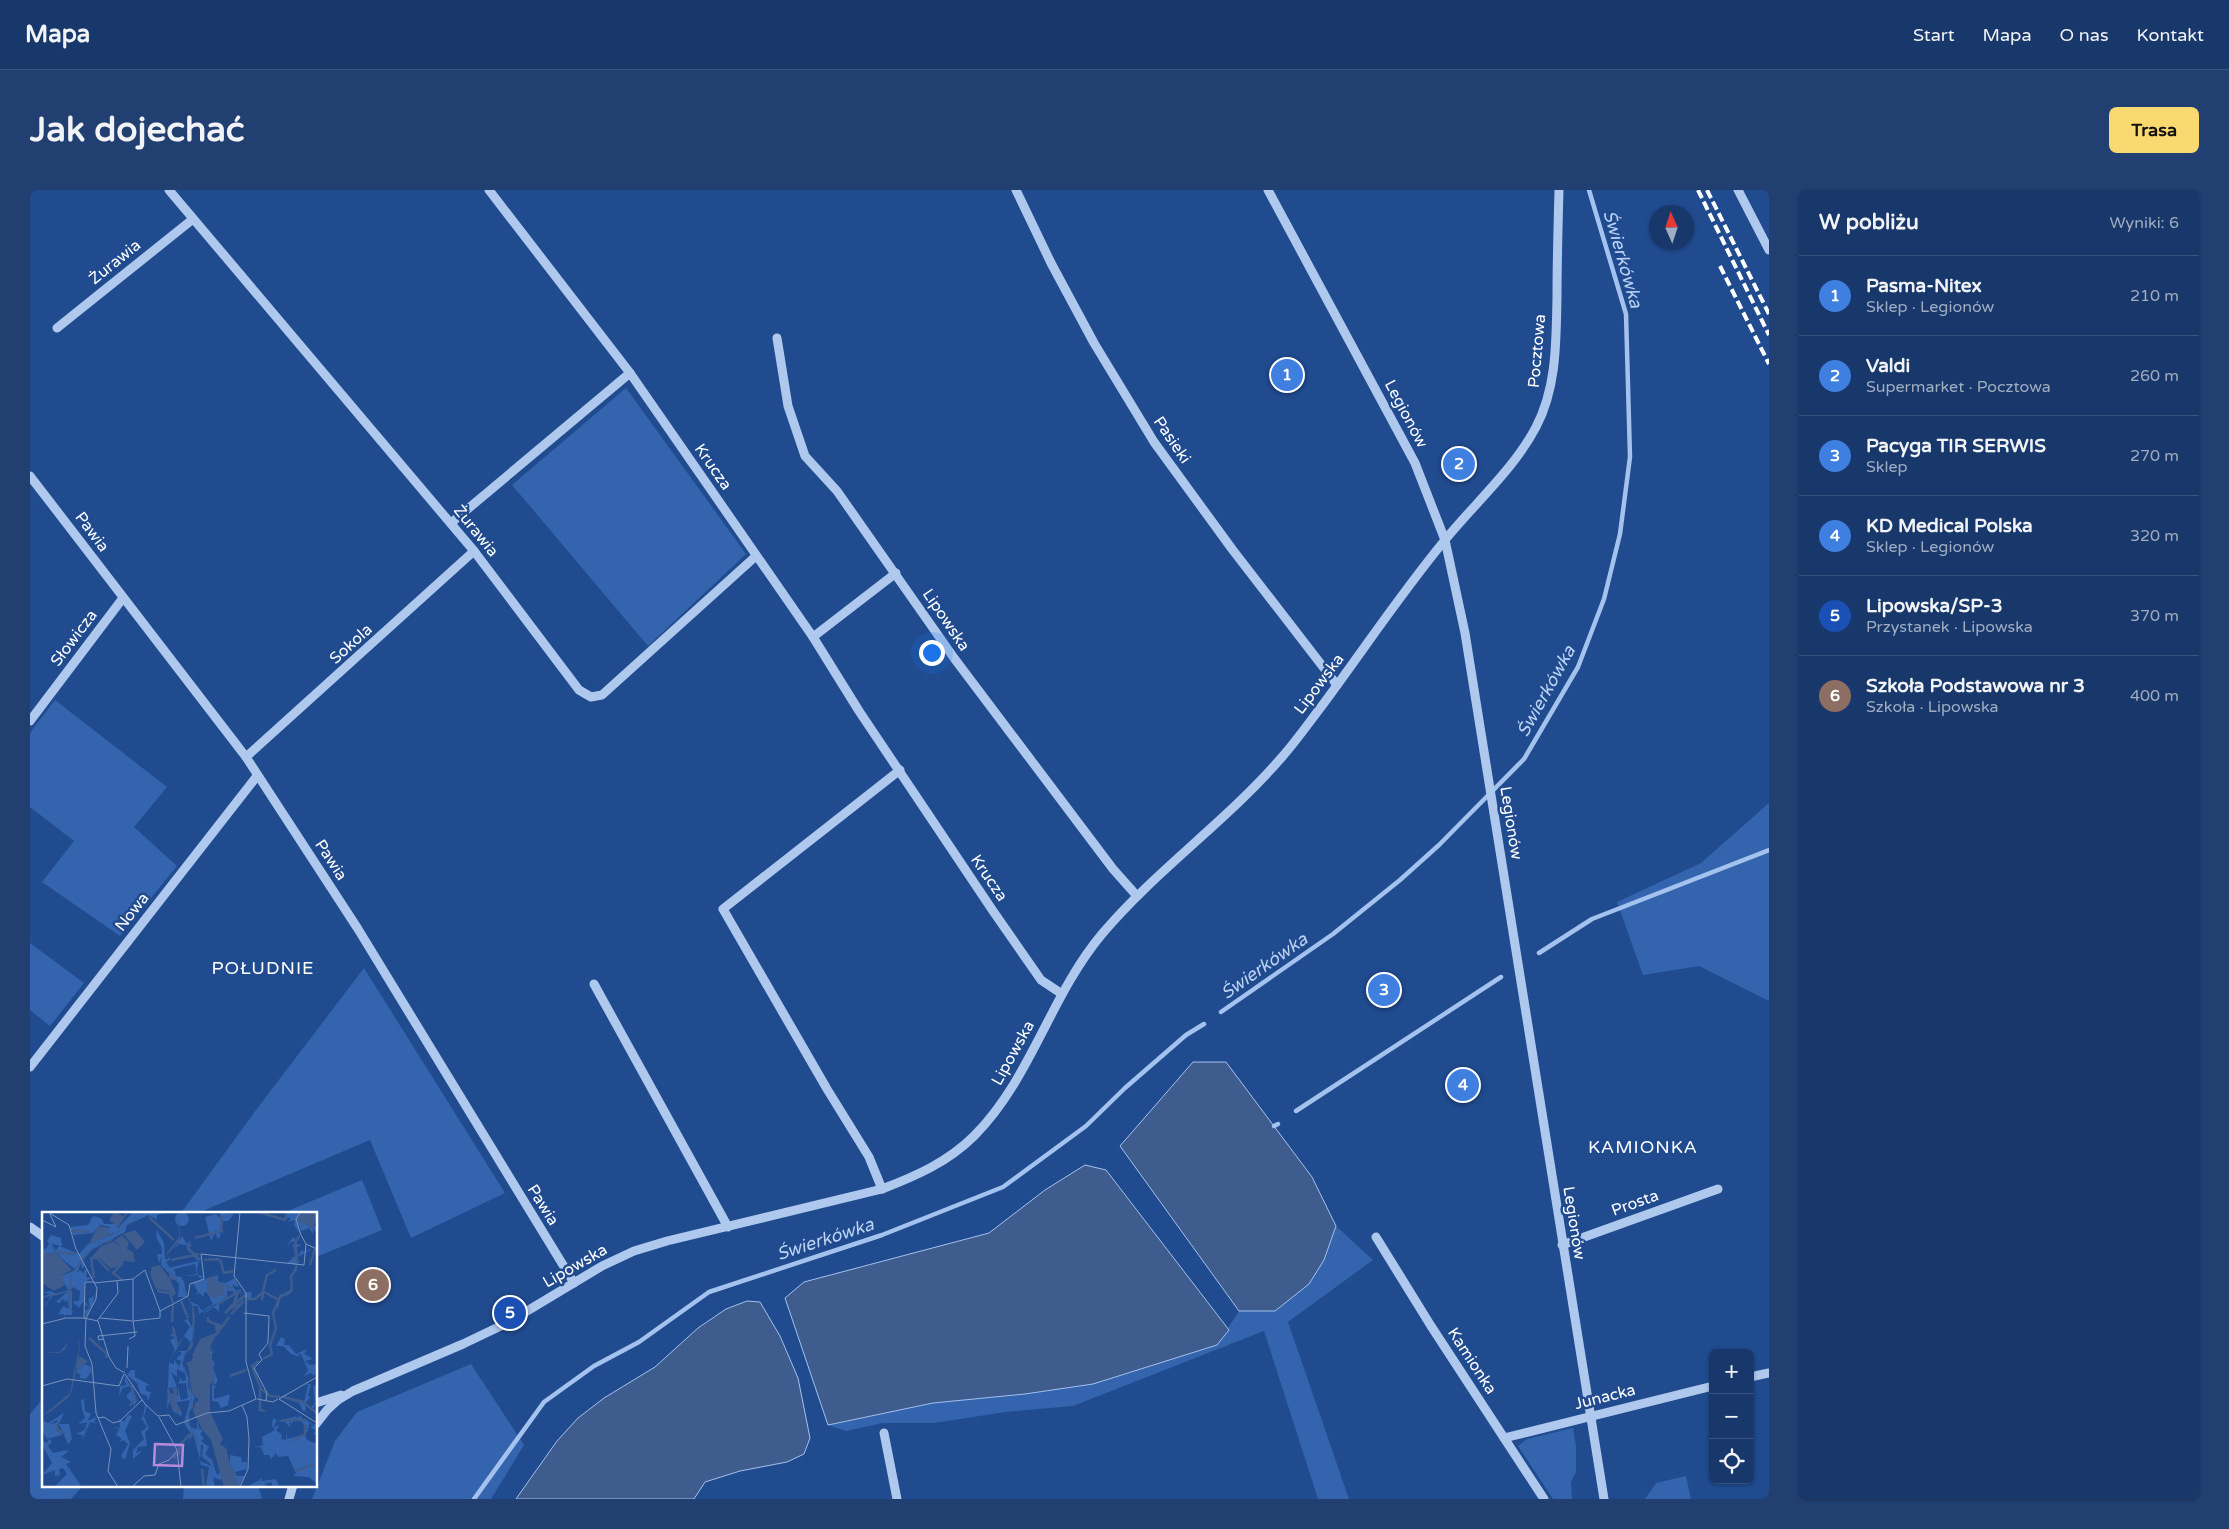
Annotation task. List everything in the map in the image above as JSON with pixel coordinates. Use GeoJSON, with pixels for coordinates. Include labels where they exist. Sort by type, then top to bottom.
{"type":"FeatureCollection","features":[{"type":"Feature","properties":{"kind":"street","name":"Żurawia"},"geometry":{"type":"LineString","coordinates":[[169,190],[452,523],[579,690],[591,697],[602,694],[756,556]]}},
{"type":"Feature","properties":{"kind":"street","name":"Krucza"},"geometry":{"type":"LineString","coordinates":[[489,190],[630,373],[813,637],[859,711],[993,911],[1042,980],[1062,994]]}},
{"type":"Feature","properties":{"kind":"street","name":"Pasieki"},"geometry":{"type":"LineString","coordinates":[[1016,190],[1051,263],[1094,343],[1154,442],[1232,549],[1337,685]]}},
{"type":"Feature","properties":{"kind":"street","name":"Legionów"},"geometry":{"type":"LineString","coordinates":[[1268,190],[1416,463],[1445,540],[1466,633],[1562,1245],[1604,1499]]}},
{"type":"Feature","properties":{"kind":"street","name":"Pocztowa"},"geometry":{"type":"LineString","coordinates":[[1445,540],[1518,454],[1536,428],[1547,402],[1556,348],[1559,190]]}},
{"type":"Feature","properties":{"kind":"street"},"geometry":{"type":"LineString","coordinates":[[1738,190],[1769,250]]}},
{"type":"Feature","properties":{"kind":"street","name":"Żurawia"},"geometry":{"type":"LineString","coordinates":[[56,328],[193,219]]}},
{"type":"Feature","properties":{"kind":"street","name":"Lipowska"},"geometry":{"type":"LineString","coordinates":[[777,338],[788,406],[805,456],[837,491],[954,658],[1113,869],[1137,896]]}},
{"type":"Feature","properties":{"kind":"street"},"geometry":{"type":"LineString","coordinates":[[452,523],[630,373]]}},
{"type":"Feature","properties":{"kind":"street","name":"Pawia"},"geometry":{"type":"LineString","coordinates":[[30,476],[246,757],[358,929],[574,1283]]}},
{"type":"Feature","properties":{"kind":"street","name":"Lipowska"},"geometry":{"type":"LineString","coordinates":[[318,1422],[332,1405],[353,1391],[416,1366],[501,1326],[602,1266],[634,1251],[882,1189],[915,1177],[946,1160],[974,1137],[997,1109],[1016,1080],[1062,994],[1099,937],[1137,896],[1285,755],[1445,540]]}},
{"type":"Feature","properties":{"kind":"street","name":"Sokola"},"geometry":{"type":"LineString","coordinates":[[246,757],[474,551]]}},
{"type":"Feature","properties":{"kind":"street"},"geometry":{"type":"LineString","coordinates":[[813,637],[896,573]]}},
{"type":"Feature","properties":{"kind":"street","name":"Słowicza"},"geometry":{"type":"LineString","coordinates":[[30,721],[123,598]]}},
{"type":"Feature","properties":{"kind":"street"},"geometry":{"type":"LineString","coordinates":[[882,1189],[869,1157],[827,1089],[723,909],[900,770]]}},
{"type":"Feature","properties":{"kind":"street","name":"Nowa"},"geometry":{"type":"LineString","coordinates":[[30,1067],[257,776]]}},
{"type":"Feature","properties":{"kind":"street"},"geometry":{"type":"LineString","coordinates":[[594,984],[728,1227]]}},
{"type":"Feature","properties":{"kind":"street","name":"Prosta"},"geometry":{"type":"LineString","coordinates":[[1562,1245],[1718,1190]]}},
{"type":"Feature","properties":{"kind":"street"},"geometry":{"type":"LineString","coordinates":[[30,1226],[42,1235]]}},
{"type":"Feature","properties":{"kind":"street","name":"Kamionka"},"geometry":{"type":"LineString","coordinates":[[1376,1238],[1544,1499]]}},
{"type":"Feature","properties":{"kind":"street"},"geometry":{"type":"LineString","coordinates":[[1754,1376],[1769,1373]]}},
{"type":"Feature","properties":{"kind":"street","name":"Junacka"},"geometry":{"type":"LineString","coordinates":[[1504,1438],[1709,1387]]}},
{"type":"Feature","properties":{"kind":"street"},"geometry":{"type":"LineString","coordinates":[[318,1402],[353,1391]]}},
{"type":"Feature","properties":{"kind":"street"},"geometry":{"type":"LineString","coordinates":[[884,1433],[897,1499]]}},
{"type":"Feature","properties":{"kind":"street"},"geometry":{"type":"LineString","coordinates":[[288,1499],[293,1486]]}},
{"type":"Feature","properties":{"kind":"shaded area"},"geometry":{"type":"Polygon","coordinates":[[[626,388],[746,554],[648,646],[512,485],[626,388]]]}},
{"type":"Feature","properties":{"kind":"shaded area"},"geometry":{"type":"Polygon","coordinates":[[[55,700],[167,787],[134,827],[177,866],[120,936],[42,882],[74,841],[30,807],[30,733],[55,700]]]}},
{"type":"Feature","properties":{"kind":"shaded area"},"geometry":{"type":"Polygon","coordinates":[[[1769,803],[1769,1001],[1699,966],[1643,975],[1617,902],[1701,863],[1769,803]]]}},
{"type":"Feature","properties":{"kind":"shaded area"},"geometry":{"type":"Polygon","coordinates":[[[30,943],[84,983],[50,1026],[30,1010],[30,943]]]}},
{"type":"Feature","properties":{"kind":"shaded area"},"geometry":{"type":"Polygon","coordinates":[[[364,968],[505,1193],[411,1238],[370,1140],[200,1212],[182,1212],[256,1110],[364,968]]]}},
{"type":"Feature","properties":{"kind":"shaded area"},"geometry":{"type":"Polygon","coordinates":[[[1193,1062],[1226,1062],[1312,1177],[1336,1226],[1324,1260],[1309,1284],[1275,1311],[1239,1311],[1120,1146],[1193,1062]]]}},
{"type":"Feature","properties":{"kind":"shaded area"},"geometry":{"type":"Polygon","coordinates":[[[1085,1165],[1106,1170],[1229,1330],[1217,1345],[1093,1384],[1025,1394],[933,1403],[828,1425],[785,1298],[804,1282],[989,1233],[1045,1190],[1085,1165]]]}},
{"type":"Feature","properties":{"kind":"shaded area"},"geometry":{"type":"Polygon","coordinates":[[[362,1180],[382,1230],[318,1256],[318,1212],[285,1212],[362,1180]]]}},
{"type":"Feature","properties":{"kind":"shaded area"},"geometry":{"type":"Polygon","coordinates":[[[1336,1226],[1373,1260],[1288,1322],[1349,1499],[1318,1499],[1264,1331],[1073,1406],[1006,1412],[934,1423],[883,1423],[846,1431],[828,1425],[933,1403],[1025,1394],[1217,1345],[1239,1311],[1275,1311],[1324,1260],[1336,1226]]]}},
{"type":"Feature","properties":{"kind":"shaded area"},"geometry":{"type":"Polygon","coordinates":[[[747,1301],[760,1302],[780,1336],[798,1378],[810,1438],[804,1454],[787,1462],[740,1471],[705,1482],[694,1499],[516,1499],[557,1441],[578,1418],[604,1398],[655,1367],[698,1328],[726,1309],[747,1301]]]}},
{"type":"Feature","properties":{"kind":"shaded area"},"geometry":{"type":"Polygon","coordinates":[[[471,1364],[524,1445],[491,1499],[312,1499],[335,1441],[357,1412],[471,1364]]]}},
{"type":"Feature","properties":{"kind":"shaded area"},"geometry":{"type":"Polygon","coordinates":[[[42,1399],[42,1486],[83,1486],[71,1499],[30,1499],[30,1414],[42,1399]]]}},
{"type":"Feature","properties":{"kind":"shaded area"},"geometry":{"type":"Polygon","coordinates":[[[1573,1428],[1576,1446],[1576,1472],[1571,1482],[1572,1499],[1553,1499],[1518,1446],[1527,1439],[1573,1428]]]}},
{"type":"Feature","properties":{"kind":"shaded area"},"geometry":{"type":"Polygon","coordinates":[[[1686,1476],[1691,1499],[1645,1499],[1656,1483],[1686,1476]]]}},
{"type":"Feature","properties":{"kind":"shaded area"},"geometry":{"type":"Polygon","coordinates":[[[184,1486],[258,1486],[262,1499],[183,1499],[184,1486]]]}},
{"type":"Feature","properties":{"kind":"waterway","name":"Świerkówka"},"geometry":{"type":"LineString","coordinates":[[1221,1012],[1333,934],[1400,880],[1439,845],[1524,759],[1578,667],[1604,599],[1620,534],[1630,457],[1626,314],[1589,190]]}},
{"type":"Feature","properties":{"kind":"waterway"},"geometry":{"type":"LineString","coordinates":[[1539,953],[1592,919],[1769,850]]}},
{"type":"Feature","properties":{"kind":"waterway"},"geometry":{"type":"LineString","coordinates":[[1296,1111],[1501,977]]}},
{"type":"Feature","properties":{"kind":"waterway","name":"Świerkówka"},"geometry":{"type":"LineString","coordinates":[[474,1499],[544,1402],[594,1366],[639,1342],[709,1292],[882,1235],[1003,1187],[1086,1126],[1125,1088],[1186,1035],[1204,1024]]}},
{"type":"Feature","properties":{"kind":"waterway"},"geometry":{"type":"LineString","coordinates":[[1274,1126],[1278,1124]]}},
{"type":"Feature","properties":{"kind":"railway"},"geometry":{"type":"LineString","coordinates":[[1698,190],[1769,335]]}},
{"type":"Feature","properties":{"kind":"railway"},"geometry":{"type":"LineString","coordinates":[[1707,190],[1769,314]]}},
{"type":"Feature","properties":{"kind":"railway"},"geometry":{"type":"LineString","coordinates":[[1720,266],[1769,364]]}},
{"type":"Feature","properties":{"kind":"place","name":"Pasma-Nitex"},"geometry":{"type":"Point","coordinates":[1287,375]}},
{"type":"Feature","properties":{"kind":"place","name":"Valdi"},"geometry":{"type":"Point","coordinates":[1459,464]}},
{"type":"Feature","properties":{"kind":"place","name":"Pacyga TIR SERWIS"},"geometry":{"type":"Point","coordinates":[1384,990]}},
{"type":"Feature","properties":{"kind":"place","name":"KD Medical Polska"},"geometry":{"type":"Point","coordinates":[1463,1085]}},
{"type":"Feature","properties":{"kind":"place","name":"Szkoła Podstawowa nr 3"},"geometry":{"type":"Point","coordinates":[373,1285]}},
{"type":"Feature","properties":{"kind":"place","name":"Lipowska/SP-3"},"geometry":{"type":"Point","coordinates":[510,1313]}},
{"type":"Feature","properties":{"kind":"district","name":"POŁUDNIE"},"geometry":{"type":"Point","coordinates":[263,968]}},
{"type":"Feature","properties":{"kind":"district","name":"KAMIONKA"},"geometry":{"type":"Point","coordinates":[1643,1147]}}]}
